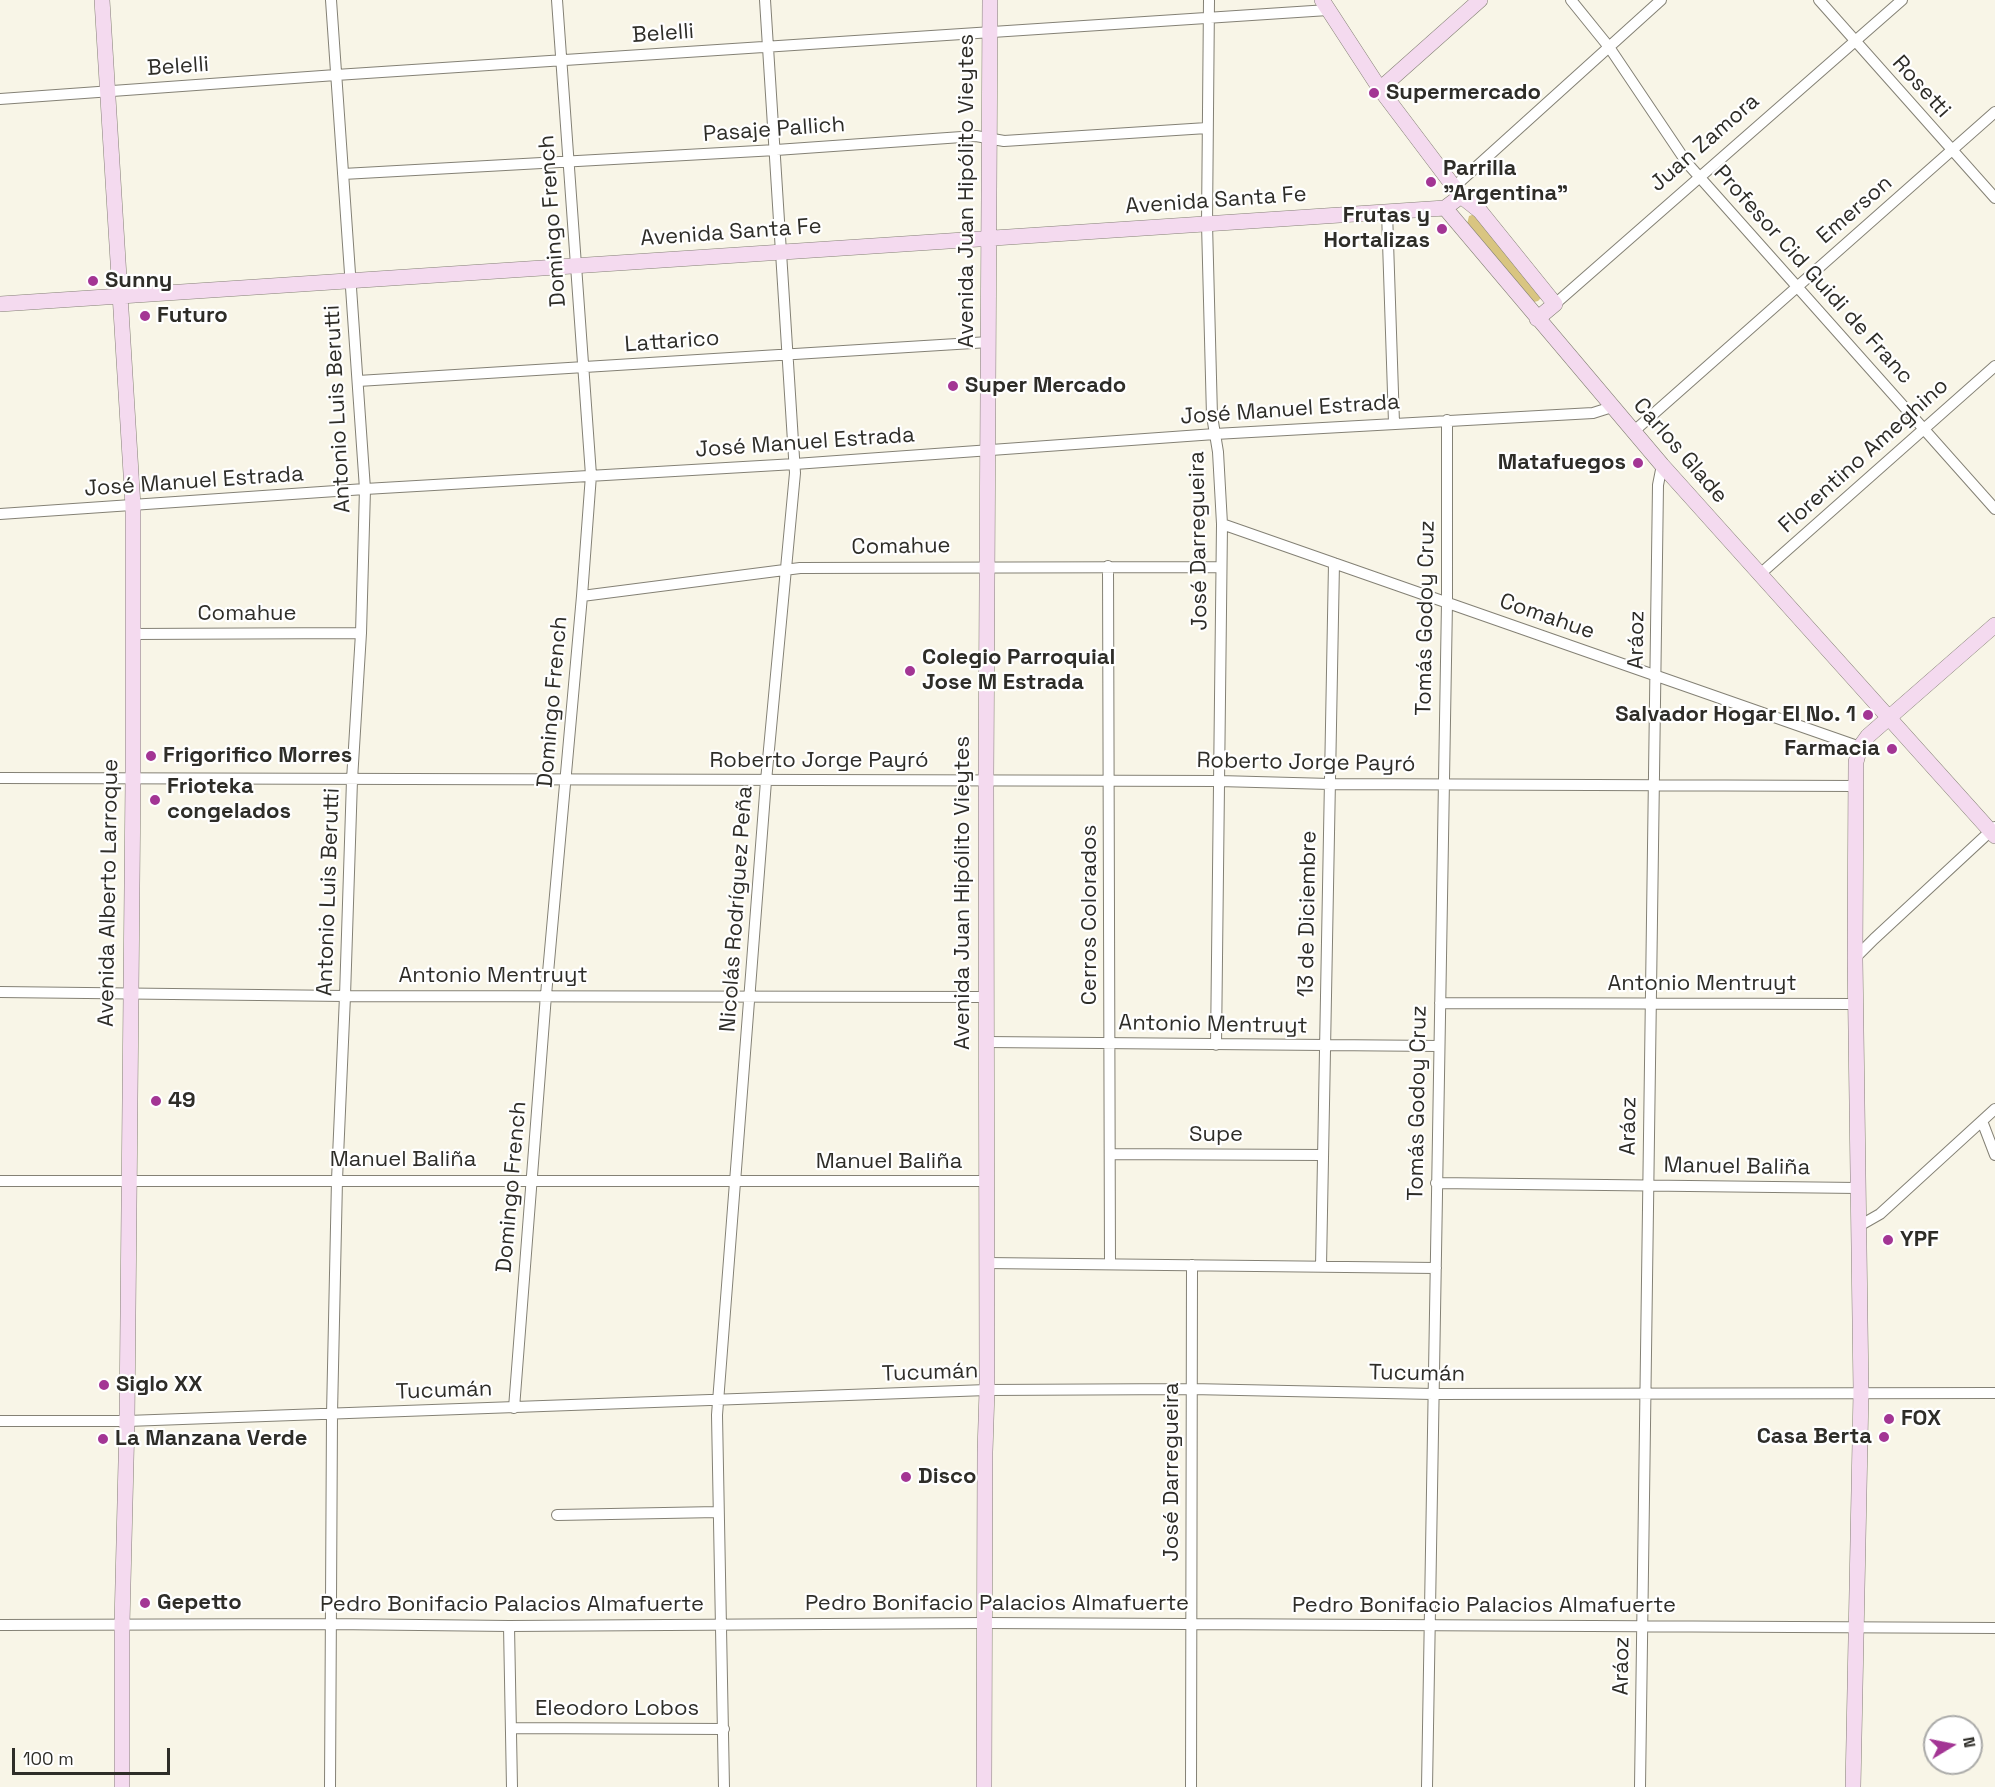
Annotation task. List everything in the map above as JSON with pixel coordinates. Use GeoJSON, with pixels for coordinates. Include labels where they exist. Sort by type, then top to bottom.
{"type":"FeatureCollection","features":[{"type":"Feature","properties":{"kind":"street","name":"Avenida Alberto Larroque"},"geometry":{"type":"LineString","coordinates":[[102,0],[133,506],[133,779],[122,1787]]}},
{"type":"Feature","properties":{"kind":"street","name":"Antonio Luis Berutti"},"geometry":{"type":"LineString","coordinates":[[330,1787],[332,1414],[337,1180],[352,780],[361,633],[365,489],[331,0]]}},
{"type":"Feature","properties":{"kind":"street","name":"Domingo French"},"geometry":{"type":"LineString","coordinates":[[514,1408],[546,995],[591,475],[557,0]]}},
{"type":"Feature","properties":{"kind":"street","name":"Nicolás Rodríguez Peña"},"geometry":{"type":"LineString","coordinates":[[724,1787],[718,1400],[766,781],[795,464],[765,0]]}},
{"type":"Feature","properties":{"kind":"street","name":"Avenida Juan Hipólito Vieytes"},"geometry":{"type":"LineString","coordinates":[[984,1787],[990,0]]}},
{"type":"Feature","properties":{"kind":"street","name":"José Darregueira"},"geometry":{"type":"LineString","coordinates":[[1209,0],[1207,224],[1212,416],[1219,462],[1222,524],[1216,1044]]}},
{"type":"Feature","properties":{"kind":"street"},"geometry":{"type":"LineString","coordinates":[[1380,88],[1480,0]]}},
{"type":"Feature","properties":{"kind":"street","name":"Profesor Cid Guidi de Franc"},"geometry":{"type":"LineString","coordinates":[[1571,0],[1609,47],[1678,150],[1700,177],[1995,509]]}},
{"type":"Feature","properties":{"kind":"street"},"geometry":{"type":"LineString","coordinates":[[1445,208],[1458,191],[1661,0]]}},
{"type":"Feature","properties":{"kind":"street","name":"Rosetti"},"geometry":{"type":"LineString","coordinates":[[1819,0],[1995,198]]}},
{"type":"Feature","properties":{"kind":"street","name":"Juan Zamora"},"geometry":{"type":"LineString","coordinates":[[1537,319],[1902,0]]}},
{"type":"Feature","properties":{"kind":"street","name":"Belelli"},"geometry":{"type":"LineString","coordinates":[[0,99],[769,46],[1209,19],[1325,5]]}},
{"type":"Feature","properties":{"kind":"street"},"geometry":{"type":"LineString","coordinates":[[1325,5],[1380,88],[1458,191],[1480,211],[1555,304]]}},
{"type":"Feature","properties":{"kind":"street","name":"Emerson"},"geometry":{"type":"LineString","coordinates":[[1633,432],[1995,112]]}},
{"type":"Feature","properties":{"kind":"street","name":"Pasaje Pallich"},"geometry":{"type":"LineString","coordinates":[[343,174],[776,150],[976,136],[1004,141],[1207,128]]}},
{"type":"Feature","properties":{"kind":"street","name":"Avenida Santa Fe"},"geometry":{"type":"LineString","coordinates":[[0,304],[1445,208]]}},
{"type":"Feature","properties":{"kind":"street","name":"Carlos Glade"},"geometry":{"type":"LineString","coordinates":[[1445,208],[1662,465],[1888,719],[1994,831]]}},
{"type":"Feature","properties":{"kind":"street"},"geometry":{"type":"LineString","coordinates":[[1387,212],[1394,423]]}},
{"type":"Feature","properties":{"kind":"street","name":"Lattarico"},"geometry":{"type":"LineString","coordinates":[[358,381],[989,342]]}},
{"type":"Feature","properties":{"kind":"street","name":"Florentino Ameghino"},"geometry":{"type":"LineString","coordinates":[[1759,575],[1995,366]]}},
{"type":"Feature","properties":{"kind":"street","name":"José Manuel Estrada"},"geometry":{"type":"LineString","coordinates":[[0,514],[365,489],[795,464],[1215,434],[1593,413],[1612,407]]}},
{"type":"Feature","properties":{"kind":"street","name":"Tomás Godoy Cruz"},"geometry":{"type":"LineString","coordinates":[[1427,1787],[1447,603],[1447,420]]}},
{"type":"Feature","properties":{"kind":"street","name":"Aráoz"},"geometry":{"type":"LineString","coordinates":[[1640,1787],[1658,485],[1662,465]]}},
{"type":"Feature","properties":{"kind":"street","name":"Comahue"},"geometry":{"type":"LineString","coordinates":[[1222,524],[1860,747]]}},
{"type":"Feature","properties":{"kind":"street","name":"13 de Diciembre"},"geometry":{"type":"LineString","coordinates":[[1321,1266],[1334,563]]}},
{"type":"Feature","properties":{"kind":"street","name":"Cerros Colorados"},"geometry":{"type":"LineString","coordinates":[[1108,567],[1110,1264]]}},
{"type":"Feature","properties":{"kind":"street","name":"Comahue"},"geometry":{"type":"LineString","coordinates":[[582,596],[786,568],[1221,567]]}},
{"type":"Feature","properties":{"kind":"street"},"geometry":{"type":"LineString","coordinates":[[1853,1787],[1861,1392],[1855,958],[1856,762],[1860,747],[1868,736],[1995,625]]}},
{"type":"Feature","properties":{"kind":"street","name":"Comahue"},"geometry":{"type":"LineString","coordinates":[[133,634],[361,633]]}},
{"type":"Feature","properties":{"kind":"street","name":"Roberto Jorge Payró"},"geometry":{"type":"LineString","coordinates":[[0,778],[1220,781],[1443,785],[1855,786]]}},
{"type":"Feature","properties":{"kind":"street"},"geometry":{"type":"LineString","coordinates":[[1855,958],[1994,831]]}},
{"type":"Feature","properties":{"kind":"street","name":"Antonio Mentruyt"},"geometry":{"type":"LineString","coordinates":[[0,992],[345,996],[986,997]]}},
{"type":"Feature","properties":{"kind":"street","name":"Antonio Mentruyt"},"geometry":{"type":"LineString","coordinates":[[1440,1003],[1856,1004]]}},
{"type":"Feature","properties":{"kind":"street","name":"Antonio Mentruyt"},"geometry":{"type":"LineString","coordinates":[[986,1042],[1439,1047]]}},
{"type":"Feature","properties":{"kind":"street"},"geometry":{"type":"LineString","coordinates":[[1859,1226],[1880,1214],[1995,1109]]}},
{"type":"Feature","properties":{"kind":"street"},"geometry":{"type":"LineString","coordinates":[[1982,1121],[1995,1155]]}},
{"type":"Feature","properties":{"kind":"street","name":"Supe"},"geometry":{"type":"LineString","coordinates":[[1110,1154],[1323,1155]]}},
{"type":"Feature","properties":{"kind":"street","name":"Manuel Baliña"},"geometry":{"type":"LineString","coordinates":[[0,1181],[986,1181]]}},
{"type":"Feature","properties":{"kind":"street","name":"Manuel Baliña"},"geometry":{"type":"LineString","coordinates":[[1436,1183],[1858,1188]]}},
{"type":"Feature","properties":{"kind":"street"},"geometry":{"type":"LineString","coordinates":[[986,1263],[1436,1268]]}},
{"type":"Feature","properties":{"kind":"street","name":"José Darregueira"},"geometry":{"type":"LineString","coordinates":[[1191,1265],[1191,1787]]}},
{"type":"Feature","properties":{"kind":"street","name":"Tucumán"},"geometry":{"type":"LineString","coordinates":[[0,1421],[127,1421],[987,1390],[1191,1389],[1433,1394],[1861,1392]]}},
{"type":"Feature","properties":{"kind":"street"},"geometry":{"type":"LineString","coordinates":[[1861,1392],[1995,1393]]}},
{"type":"Feature","properties":{"kind":"street"},"geometry":{"type":"LineString","coordinates":[[557,1515],[718,1512]]}},
{"type":"Feature","properties":{"kind":"street","name":"Pedro Bonifacio Palacios Almafuerte"},"geometry":{"type":"LineString","coordinates":[[0,1625],[509,1626],[1192,1623],[1995,1628]]}},
{"type":"Feature","properties":{"kind":"street"},"geometry":{"type":"LineString","coordinates":[[509,1626],[512,1787]]}},
{"type":"Feature","properties":{"kind":"street","name":"Eleodoro Lobos"},"geometry":{"type":"LineString","coordinates":[[511,1728],[723,1729]]}},
{"type":"Feature","properties":{"kind":"shaded area"},"geometry":{"type":"Polygon","coordinates":[[[1475,214],[1542,297],[1538,301],[1534,302],[1467,224],[1469,216],[1475,214]]]}},
{"type":"Feature","properties":{"kind":"place","name":"Supermercado"},"geometry":{"type":"Point","coordinates":[1374,93]}},
{"type":"Feature","properties":{"kind":"place","name":"Parrilla \"Argentina\""},"geometry":{"type":"Point","coordinates":[1431,182]}},
{"type":"Feature","properties":{"kind":"place","name":"Frutas y Hortalizas"},"geometry":{"type":"Point","coordinates":[1442,229]}},
{"type":"Feature","properties":{"kind":"place","name":"Sunny"},"geometry":{"type":"Point","coordinates":[93,281]}},
{"type":"Feature","properties":{"kind":"place","name":"Futuro"},"geometry":{"type":"Point","coordinates":[145,316]}},
{"type":"Feature","properties":{"kind":"place","name":"Super Mercado"},"geometry":{"type":"Point","coordinates":[953,386]}},
{"type":"Feature","properties":{"kind":"place","name":"Matafuegos"},"geometry":{"type":"Point","coordinates":[1638,463]}},
{"type":"Feature","properties":{"kind":"place","name":"Colegio Parroquial Jose M Estrada"},"geometry":{"type":"Point","coordinates":[910,671]}},
{"type":"Feature","properties":{"kind":"place","name":"Salvador Hogar El No. 1"},"geometry":{"type":"Point","coordinates":[1868,715]}},
{"type":"Feature","properties":{"kind":"place","name":"Farmacia"},"geometry":{"type":"Point","coordinates":[1892,749]}},
{"type":"Feature","properties":{"kind":"place","name":"Frigorifico Morres"},"geometry":{"type":"Point","coordinates":[151,756]}},
{"type":"Feature","properties":{"kind":"place","name":"Frioteka congelados"},"geometry":{"type":"Point","coordinates":[155,800]}},
{"type":"Feature","properties":{"kind":"place","name":"49"},"geometry":{"type":"Point","coordinates":[156,1101]}},
{"type":"Feature","properties":{"kind":"place","name":"YPF"},"geometry":{"type":"Point","coordinates":[1888,1240]}},
{"type":"Feature","properties":{"kind":"place","name":"Siglo XX"},"geometry":{"type":"Point","coordinates":[104,1385]}},
{"type":"Feature","properties":{"kind":"place","name":"FOX"},"geometry":{"type":"Point","coordinates":[1889,1419]}},
{"type":"Feature","properties":{"kind":"place","name":"Casa Berta"},"geometry":{"type":"Point","coordinates":[1884,1437]}},
{"type":"Feature","properties":{"kind":"place","name":"La Manzana Verde"},"geometry":{"type":"Point","coordinates":[103,1439]}},
{"type":"Feature","properties":{"kind":"place","name":"Disco"},"geometry":{"type":"Point","coordinates":[906,1477]}},
{"type":"Feature","properties":{"kind":"place","name":"Gepetto"},"geometry":{"type":"Point","coordinates":[145,1603]}}]}
